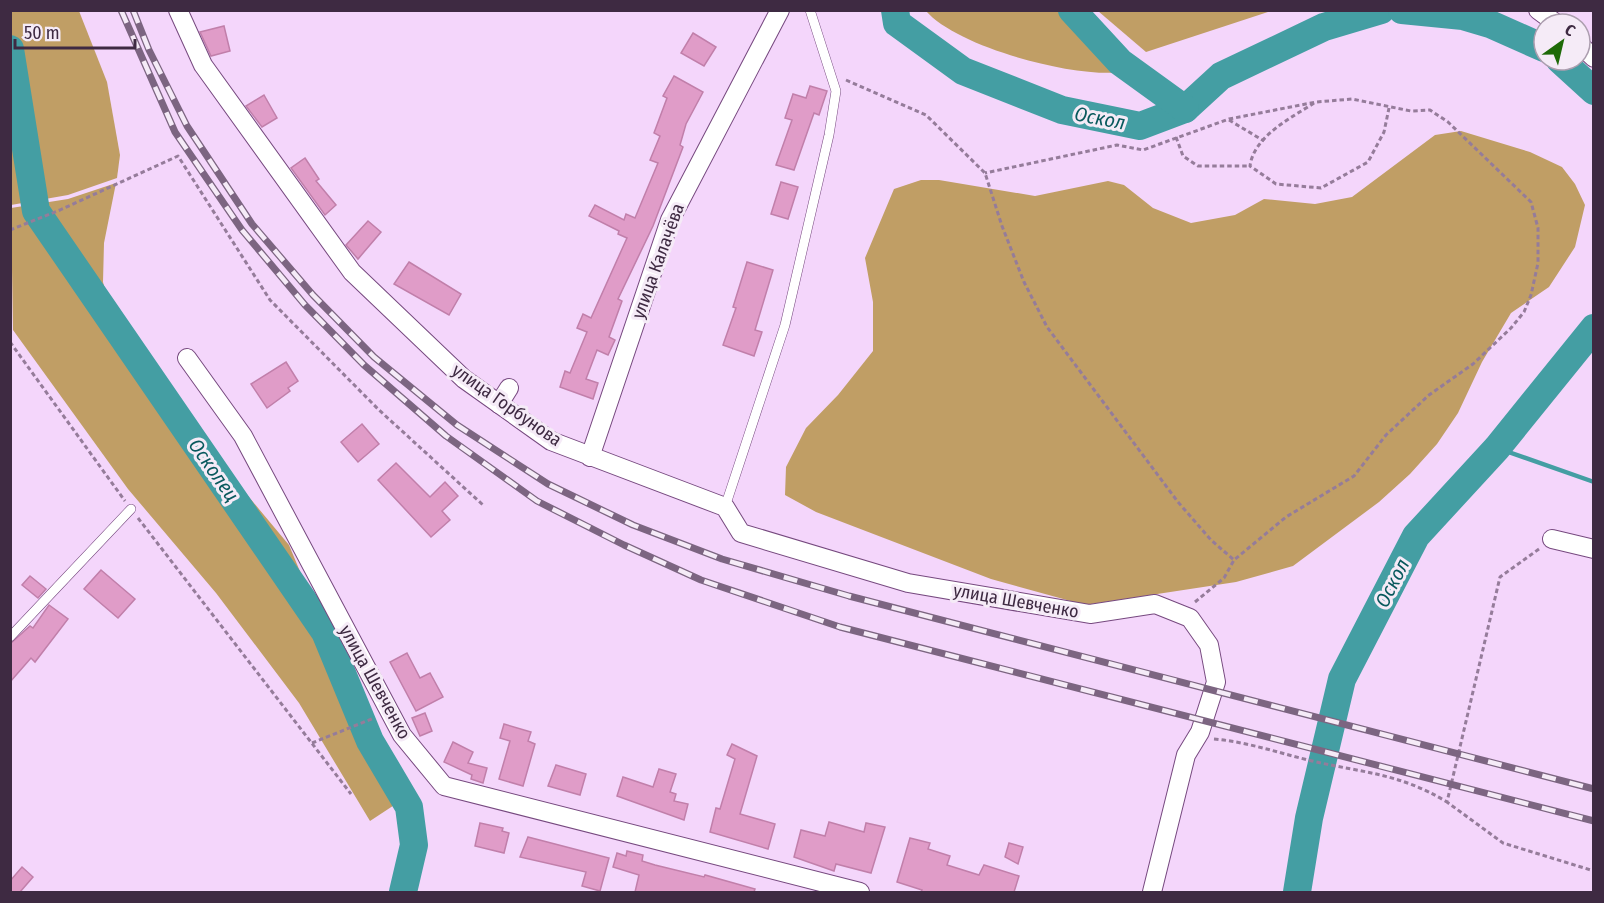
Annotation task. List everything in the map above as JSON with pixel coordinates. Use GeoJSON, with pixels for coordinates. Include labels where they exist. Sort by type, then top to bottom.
{"type":"FeatureCollection","features":[{"type":"Feature","properties":{"kind":"street","name":"улица Горбунова"},"geometry":{"type":"LineString","coordinates":[[178,10],[203,65],[352,272],[464,379],[551,441],[725,507]]}},
{"type":"Feature","properties":{"kind":"street","name":"улица Калачёва"},"geometry":{"type":"LineString","coordinates":[[590,457],[670,220],[780,10]]}},
{"type":"Feature","properties":{"kind":"street","name":"улица Шевченко"},"geometry":{"type":"LineString","coordinates":[[187,358],[243,436],[402,735],[444,786],[860,892]]}},
{"type":"Feature","properties":{"kind":"street"},"geometry":{"type":"LineString","coordinates":[[499,404],[510,388]]}},
{"type":"Feature","properties":{"kind":"street","name":"улица Шевченко"},"geometry":{"type":"LineString","coordinates":[[725,507],[741,533],[908,583],[1090,614],[1155,604],[1190,618]]}},
{"type":"Feature","properties":{"kind":"street"},"geometry":{"type":"LineString","coordinates":[[1552,539],[1593,549]]}},
{"type":"Feature","properties":{"kind":"street"},"geometry":{"type":"LineString","coordinates":[[1152,892],[1186,755],[1197,738],[1216,682],[1209,645],[1190,618]]}},
{"type":"Feature","properties":{"kind":"lane"},"geometry":{"type":"LineString","coordinates":[[725,507],[785,325],[830,135],[836,91],[810,10]]}},
{"type":"Feature","properties":{"kind":"lane"},"geometry":{"type":"LineString","coordinates":[[10,637],[131,509]]}},
{"type":"Feature","properties":{"kind":"path"},"geometry":{"type":"LineString","coordinates":[[831,73],[926,115],[985,173],[1002,226],[1024,282],[1047,327],[1178,502],[1211,540],[1234,560]]}},
{"type":"Feature","properties":{"kind":"path"},"geometry":{"type":"LineString","coordinates":[[985,173],[1117,145],[1143,150],[1228,120],[1316,102],[1352,99],[1389,108],[1431,110],[1448,122],[1531,202],[1538,228],[1538,263],[1531,295],[1524,312],[1511,328],[1473,364],[1429,395],[1386,435],[1354,476],[1286,517],[1234,560],[1224,578],[1196,601],[1190,618]]}},
{"type":"Feature","properties":{"kind":"path"},"geometry":{"type":"LineString","coordinates":[[1250,166],[1251,155],[1274,129],[1316,102]]}},
{"type":"Feature","properties":{"kind":"path"},"geometry":{"type":"LineString","coordinates":[[1176,137],[1183,156],[1198,166],[1250,166],[1276,184],[1321,188],[1368,162],[1384,132],[1389,108]]}},
{"type":"Feature","properties":{"kind":"path"},"geometry":{"type":"LineString","coordinates":[[1228,120],[1264,141]]}},
{"type":"Feature","properties":{"kind":"path"},"geometry":{"type":"LineString","coordinates":[[10,230],[60,210],[178,156],[270,300],[379,410],[483,505]]}},
{"type":"Feature","properties":{"kind":"path"},"geometry":{"type":"LineString","coordinates":[[10,342],[131,509],[351,794]]}},
{"type":"Feature","properties":{"kind":"path"},"geometry":{"type":"LineString","coordinates":[[1447,802],[1500,577],[1552,539]]}},
{"type":"Feature","properties":{"kind":"path"},"geometry":{"type":"LineString","coordinates":[[312,743],[370,720]]}},
{"type":"Feature","properties":{"kind":"path"},"geometry":{"type":"LineString","coordinates":[[1197,738],[1259,745],[1310,760],[1407,781],[1447,802],[1503,843],[1593,871]]}},
{"type":"Feature","properties":{"kind":"shaded area"},"geometry":{"type":"Polygon","coordinates":[[[11,10],[79,11],[107,82],[120,155],[117,178],[68,195],[11,205],[11,10]]]}},
{"type":"Feature","properties":{"kind":"shaded area"},"geometry":{"type":"Polygon","coordinates":[[[926,11],[1063,11],[1097,46],[1130,71],[1109,73],[1082,71],[1022,59],[965,37],[942,25],[926,11]]]}},
{"type":"Feature","properties":{"kind":"shaded area"},"geometry":{"type":"Polygon","coordinates":[[[1098,11],[1271,11],[1146,52],[1098,11]]]}},
{"type":"Feature","properties":{"kind":"shaded area"},"geometry":{"type":"Polygon","coordinates":[[[1461,131],[1530,152],[1562,167],[1575,184],[1585,205],[1575,247],[1549,287],[1511,313],[1482,362],[1458,413],[1437,444],[1410,474],[1379,502],[1293,566],[1236,582],[1085,605],[991,579],[816,512],[785,495],[786,467],[806,428],[838,395],[873,351],[873,302],[865,258],[894,189],[921,180],[939,180],[1035,196],[1108,181],[1124,185],[1153,208],[1191,223],[1235,215],[1264,199],[1315,204],[1352,197],[1435,135],[1461,131]]]}},
{"type":"Feature","properties":{"kind":"shaded area"},"geometry":{"type":"Polygon","coordinates":[[[116,183],[104,243],[103,282],[110,309],[124,337],[208,448],[289,545],[326,634],[363,697],[408,796],[370,821],[299,703],[216,593],[128,489],[13,330],[11,208],[68,199],[116,183]]]}},
{"type":"Feature","properties":{"kind":"building"},"geometry":{"type":"Polygon","coordinates":[[[224,26],[230,51],[211,56],[200,32],[224,26]]]}},
{"type":"Feature","properties":{"kind":"building"},"geometry":{"type":"Polygon","coordinates":[[[693,33],[716,47],[704,66],[681,53],[693,33]]]}},
{"type":"Feature","properties":{"kind":"building"},"geometry":{"type":"Polygon","coordinates":[[[674,76],[703,92],[686,124],[680,145],[683,147],[653,226],[618,299],[622,301],[609,337],[615,340],[608,355],[597,350],[586,379],[598,383],[593,399],[560,387],[565,371],[570,373],[587,332],[577,328],[583,314],[591,318],[627,238],[618,234],[619,231],[589,216],[595,205],[624,220],[626,214],[635,218],[658,163],[650,160],[660,136],[654,133],[667,98],[663,96],[674,76]]]}},
{"type":"Feature","properties":{"kind":"building"},"geometry":{"type":"Polygon","coordinates":[[[810,86],[827,91],[819,115],[814,113],[794,170],[776,165],[792,120],[785,118],[793,94],[806,98],[810,86]]]}},
{"type":"Feature","properties":{"kind":"building"},"geometry":{"type":"Polygon","coordinates":[[[264,95],[277,118],[262,127],[246,106],[264,95]]]}},
{"type":"Feature","properties":{"kind":"building"},"geometry":{"type":"Polygon","coordinates":[[[305,158],[319,179],[316,181],[336,205],[325,215],[291,168],[305,158]]]}},
{"type":"Feature","properties":{"kind":"building"},"geometry":{"type":"Polygon","coordinates":[[[781,182],[798,187],[788,219],[771,214],[781,182]]]}},
{"type":"Feature","properties":{"kind":"building"},"geometry":{"type":"Polygon","coordinates":[[[368,221],[381,232],[358,259],[346,245],[368,221]]]}},
{"type":"Feature","properties":{"kind":"building"},"geometry":{"type":"Polygon","coordinates":[[[409,262],[461,294],[449,315],[394,284],[409,262]]]}},
{"type":"Feature","properties":{"kind":"building"},"geometry":{"type":"Polygon","coordinates":[[[747,262],[773,270],[755,330],[762,332],[754,356],[723,345],[736,308],[733,307],[747,262]]]}},
{"type":"Feature","properties":{"kind":"building"},"geometry":{"type":"Polygon","coordinates":[[[286,362],[298,381],[288,388],[290,391],[267,408],[251,384],[286,362]]]}},
{"type":"Feature","properties":{"kind":"building"},"geometry":{"type":"Polygon","coordinates":[[[362,424],[379,444],[358,462],[341,442],[362,424]]]}},
{"type":"Feature","properties":{"kind":"building"},"geometry":{"type":"Polygon","coordinates":[[[396,463],[430,497],[445,482],[458,496],[442,511],[450,520],[431,537],[378,480],[396,463]]]}},
{"type":"Feature","properties":{"kind":"building"},"geometry":{"type":"Polygon","coordinates":[[[101,570],[135,599],[118,618],[84,589],[101,570]]]}},
{"type":"Feature","properties":{"kind":"building"},"geometry":{"type":"Polygon","coordinates":[[[30,576],[46,589],[38,598],[22,585],[30,576]]]}},
{"type":"Feature","properties":{"kind":"building"},"geometry":{"type":"Polygon","coordinates":[[[49,605],[68,619],[35,662],[31,658],[10,682],[10,644],[30,626],[33,628],[49,605]]]}},
{"type":"Feature","properties":{"kind":"building"},"geometry":{"type":"Polygon","coordinates":[[[407,653],[420,678],[430,673],[443,697],[416,711],[390,662],[407,653]]]}},
{"type":"Feature","properties":{"kind":"building"},"geometry":{"type":"Polygon","coordinates":[[[425,713],[432,731],[420,736],[412,718],[425,713]]]}},
{"type":"Feature","properties":{"kind":"building"},"geometry":{"type":"Polygon","coordinates":[[[504,724],[531,732],[528,741],[535,744],[523,786],[499,779],[510,741],[500,738],[504,724]]]}},
{"type":"Feature","properties":{"kind":"building"},"geometry":{"type":"Polygon","coordinates":[[[453,742],[473,752],[468,763],[487,768],[483,783],[471,779],[472,775],[444,762],[453,742]]]}},
{"type":"Feature","properties":{"kind":"building"},"geometry":{"type":"Polygon","coordinates":[[[732,744],[757,756],[740,814],[775,824],[768,849],[710,832],[716,808],[720,809],[735,759],[727,755],[732,744]]]}},
{"type":"Feature","properties":{"kind":"building"},"geometry":{"type":"Polygon","coordinates":[[[556,765],[586,774],[580,795],[548,786],[556,765]]]}},
{"type":"Feature","properties":{"kind":"building"},"geometry":{"type":"Polygon","coordinates":[[[659,769],[676,774],[670,792],[676,794],[674,801],[688,804],[684,820],[617,796],[623,777],[653,787],[659,769]]]}},
{"type":"Feature","properties":{"kind":"building"},"geometry":{"type":"Polygon","coordinates":[[[829,822],[864,832],[866,823],[885,827],[871,873],[836,864],[834,871],[794,857],[801,830],[825,836],[829,822]]]}},
{"type":"Feature","properties":{"kind":"building"},"geometry":{"type":"Polygon","coordinates":[[[480,823],[503,828],[502,831],[509,833],[504,853],[475,846],[480,823]]]}},
{"type":"Feature","properties":{"kind":"building"},"geometry":{"type":"Polygon","coordinates":[[[528,837],[609,858],[600,891],[582,886],[586,872],[520,857],[528,837]]]}},
{"type":"Feature","properties":{"kind":"building"},"geometry":{"type":"Polygon","coordinates":[[[910,838],[930,843],[928,849],[950,856],[947,865],[979,875],[984,865],[1019,876],[1014,892],[921,892],[922,890],[897,882],[910,838]]]}},
{"type":"Feature","properties":{"kind":"building"},"geometry":{"type":"Polygon","coordinates":[[[1009,843],[1023,847],[1018,864],[1005,857],[1009,843]]]}},
{"type":"Feature","properties":{"kind":"building"},"geometry":{"type":"Polygon","coordinates":[[[627,851],[643,855],[642,861],[655,865],[704,877],[705,875],[755,889],[754,892],[635,892],[639,875],[613,867],[617,853],[626,856],[627,851]]]}},
{"type":"Feature","properties":{"kind":"building"},"geometry":{"type":"Polygon","coordinates":[[[22,867],[33,877],[20,892],[10,892],[10,881],[22,867]]]}},
{"type":"Feature","properties":{"kind":"waterway","name":"Оскол"},"geometry":{"type":"LineString","coordinates":[[895,10],[897,23],[963,71],[1062,110],[1140,126],[1185,109],[1221,76],[1324,27],[1381,10]]}},
{"type":"Feature","properties":{"kind":"waterway"},"geometry":{"type":"LineString","coordinates":[[1072,10],[1120,62],[1185,109]]}},
{"type":"Feature","properties":{"kind":"waterway","name":"Оскол"},"geometry":{"type":"LineString","coordinates":[[1402,10],[1463,16],[1490,24],[1532,43]]}},
{"type":"Feature","properties":{"kind":"waterway","name":"Осколец"},"geometry":{"type":"LineString","coordinates":[[10,49],[36,211],[325,632],[370,741],[409,807],[414,845],[403,892]]}},
{"type":"Feature","properties":{"kind":"waterway","name":"Оскол"},"geometry":{"type":"LineString","coordinates":[[1573,72],[1594,91]]}},
{"type":"Feature","properties":{"kind":"waterway","name":"Оскол"},"geometry":{"type":"LineString","coordinates":[[1297,892],[1309,818],[1342,679],[1416,536],[1497,448],[1594,328]]}},
{"type":"Feature","properties":{"kind":"waterway"},"geometry":{"type":"LineString","coordinates":[[1497,448],[1594,482]]}},
{"type":"Feature","properties":{"kind":"railway"},"geometry":{"type":"LineString","coordinates":[[121,10],[175,132],[242,230],[305,305],[364,365],[446,436],[537,501],[624,545],[701,580],[840,627],[1594,821]]}},
{"type":"Feature","properties":{"kind":"railway"},"geometry":{"type":"LineString","coordinates":[[133,10],[149,50],[187,126],[252,224],[313,295],[374,357],[457,425],[548,484],[633,525],[722,559],[849,596],[1594,789]]}}]}
